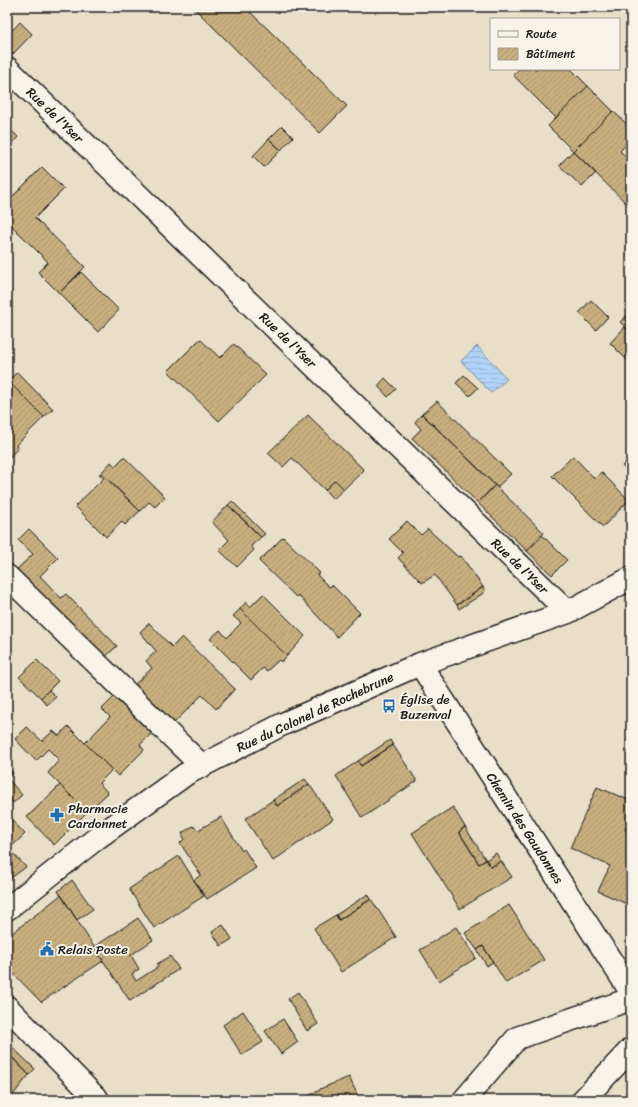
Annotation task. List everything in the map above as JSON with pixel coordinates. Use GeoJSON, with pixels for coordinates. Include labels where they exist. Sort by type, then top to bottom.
{"type":"FeatureCollection","features":[{"type":"Feature","properties":{"kind":"street","name":"Rue de l'Yser"},"geometry":{"type":"LineString","coordinates":[[7,68],[568,612]]}},
{"type":"Feature","properties":{"kind":"street"},"geometry":{"type":"LineString","coordinates":[[7,576],[202,766]]}},
{"type":"Feature","properties":{"kind":"street","name":"Rue du Colonel de Rochebrune"},"geometry":{"type":"LineString","coordinates":[[7,909],[98,838],[186,774],[283,724],[420,664],[568,612],[631,578]]}},
{"type":"Feature","properties":{"kind":"street","name":"Chemin des Gaudonnes"},"geometry":{"type":"LineString","coordinates":[[420,664],[631,992]]}},
{"type":"Feature","properties":{"kind":"street"},"geometry":{"type":"LineString","coordinates":[[464,1100],[518,1038],[631,999]]}},
{"type":"Feature","properties":{"kind":"street"},"geometry":{"type":"LineString","coordinates":[[7,1008],[98,1100]]}},
{"type":"Feature","properties":{"kind":"street"},"geometry":{"type":"LineString","coordinates":[[582,1100],[631,1049]]}},
{"type":"Feature","properties":{"kind":"water"},"geometry":{"type":"Polygon","coordinates":[[[477,346],[507,379],[491,393],[461,361],[477,346]]]}},
{"type":"Feature","properties":{"kind":"building"},"geometry":{"type":"Polygon","coordinates":[[[193,7],[245,7],[347,106],[320,133],[193,7]]]}},
{"type":"Feature","properties":{"kind":"building"},"geometry":{"type":"Polygon","coordinates":[[[20,22],[32,34],[12,55],[7,50],[7,36],[20,22]]]}},
{"type":"Feature","properties":{"kind":"building"},"geometry":{"type":"Polygon","coordinates":[[[518,70],[572,70],[588,86],[556,118],[513,75],[518,70]]]}},
{"type":"Feature","properties":{"kind":"building"},"geometry":{"type":"Polygon","coordinates":[[[588,86],[613,111],[573,151],[548,126],[588,86]]]}},
{"type":"Feature","properties":{"kind":"building"},"geometry":{"type":"Polygon","coordinates":[[[613,111],[631,128],[631,140],[620,151],[631,161],[631,208],[573,151],[613,111]]]}},
{"type":"Feature","properties":{"kind":"building"},"geometry":{"type":"Polygon","coordinates":[[[7,126],[18,137],[7,149],[7,126]]]}},
{"type":"Feature","properties":{"kind":"building"},"geometry":{"type":"Polygon","coordinates":[[[282,126],[293,137],[281,150],[269,139],[282,126]]]}},
{"type":"Feature","properties":{"kind":"building"},"geometry":{"type":"Polygon","coordinates":[[[269,139],[281,150],[264,167],[253,156],[269,139]]]}},
{"type":"Feature","properties":{"kind":"building"},"geometry":{"type":"Polygon","coordinates":[[[573,151],[596,173],[582,187],[559,165],[573,151]]]}},
{"type":"Feature","properties":{"kind":"building"},"geometry":{"type":"Polygon","coordinates":[[[42,167],[64,189],[35,218],[85,267],[59,293],[38,272],[48,262],[7,221],[7,202],[42,167]]]}},
{"type":"Feature","properties":{"kind":"building"},"geometry":{"type":"Polygon","coordinates":[[[81,272],[119,310],[98,332],[59,293],[81,272]]]}},
{"type":"Feature","properties":{"kind":"building"},"geometry":{"type":"Polygon","coordinates":[[[591,300],[608,317],[596,330],[579,313],[591,300]]]}},
{"type":"Feature","properties":{"kind":"building"},"geometry":{"type":"Polygon","coordinates":[[[631,312],[631,333],[620,322],[631,312]]]}},
{"type":"Feature","properties":{"kind":"building"},"geometry":{"type":"Polygon","coordinates":[[[625,327],[631,333],[631,364],[610,343],[625,327]]]}},
{"type":"Feature","properties":{"kind":"building"},"geometry":{"type":"Polygon","coordinates":[[[200,339],[220,358],[234,344],[266,375],[219,421],[168,371],[200,339]]]}},
{"type":"Feature","properties":{"kind":"building"},"geometry":{"type":"Polygon","coordinates":[[[17,372],[53,409],[44,417],[8,381],[17,372]]]}},
{"type":"Feature","properties":{"kind":"building"},"geometry":{"type":"Polygon","coordinates":[[[464,375],[478,388],[470,396],[456,383],[464,375]]]}},
{"type":"Feature","properties":{"kind":"building"},"geometry":{"type":"Polygon","coordinates":[[[385,378],[396,389],[388,397],[378,386],[385,378]]]}},
{"type":"Feature","properties":{"kind":"building"},"geometry":{"type":"Polygon","coordinates":[[[8,381],[44,417],[16,445],[18,448],[7,460],[8,381]]]}},
{"type":"Feature","properties":{"kind":"building"},"geometry":{"type":"Polygon","coordinates":[[[437,401],[511,474],[497,487],[422,414],[437,401]]]}},
{"type":"Feature","properties":{"kind":"building"},"geometry":{"type":"Polygon","coordinates":[[[422,414],[495,485],[478,503],[412,438],[421,429],[415,422],[422,414]]]}},
{"type":"Feature","properties":{"kind":"building"},"geometry":{"type":"Polygon","coordinates":[[[308,415],[364,470],[344,489],[335,480],[325,490],[292,458],[283,467],[268,453],[308,415]]]}},
{"type":"Feature","properties":{"kind":"building"},"geometry":{"type":"Polygon","coordinates":[[[573,456],[595,479],[601,472],[629,500],[603,527],[552,476],[573,456]]]}},
{"type":"Feature","properties":{"kind":"building"},"geometry":{"type":"Polygon","coordinates":[[[124,457],[165,497],[155,507],[149,502],[140,511],[101,473],[111,462],[115,466],[124,457]]]}},
{"type":"Feature","properties":{"kind":"building"},"geometry":{"type":"Polygon","coordinates":[[[631,459],[631,475],[622,466],[631,459]]]}},
{"type":"Feature","properties":{"kind":"building"},"geometry":{"type":"Polygon","coordinates":[[[101,473],[140,511],[125,525],[122,522],[106,537],[75,506],[104,478],[99,474],[101,473]]]}},
{"type":"Feature","properties":{"kind":"building"},"geometry":{"type":"Polygon","coordinates":[[[335,480],[344,489],[333,499],[325,490],[335,480]]]}},
{"type":"Feature","properties":{"kind":"building"},"geometry":{"type":"Polygon","coordinates":[[[495,485],[544,533],[527,551],[478,503],[495,485]]]}},
{"type":"Feature","properties":{"kind":"building"},"geometry":{"type":"Polygon","coordinates":[[[232,501],[265,534],[261,537],[228,505],[232,501]]]}},
{"type":"Feature","properties":{"kind":"building"},"geometry":{"type":"Polygon","coordinates":[[[228,505],[261,537],[251,546],[254,550],[237,567],[219,550],[229,540],[212,522],[228,505]]]}},
{"type":"Feature","properties":{"kind":"building"},"geometry":{"type":"Polygon","coordinates":[[[407,521],[421,535],[428,529],[458,557],[461,556],[483,587],[457,605],[435,575],[422,583],[398,558],[403,553],[389,539],[407,521]]]}},
{"type":"Feature","properties":{"kind":"building"},"geometry":{"type":"Polygon","coordinates":[[[29,529],[58,558],[40,576],[61,598],[66,594],[117,646],[101,661],[13,573],[33,554],[18,540],[29,529]]]}},
{"type":"Feature","properties":{"kind":"building"},"geometry":{"type":"Polygon","coordinates":[[[542,535],[567,560],[552,575],[527,551],[542,535]]]}},
{"type":"Feature","properties":{"kind":"building"},"geometry":{"type":"Polygon","coordinates":[[[283,537],[320,573],[317,575],[329,587],[332,585],[360,613],[337,637],[298,595],[296,597],[259,561],[283,537]]]}},
{"type":"Feature","properties":{"kind":"building"},"geometry":{"type":"Polygon","coordinates":[[[483,587],[485,592],[459,609],[457,605],[483,587]]]}},
{"type":"Feature","properties":{"kind":"building"},"geometry":{"type":"Polygon","coordinates":[[[263,594],[305,636],[287,656],[240,609],[246,602],[250,607],[263,594]]]}},
{"type":"Feature","properties":{"kind":"building"},"geometry":{"type":"Polygon","coordinates":[[[240,609],[287,656],[281,662],[279,660],[267,671],[263,668],[251,680],[210,639],[220,630],[227,638],[241,623],[233,616],[240,609]]]}},
{"type":"Feature","properties":{"kind":"building"},"geometry":{"type":"Polygon","coordinates":[[[149,623],[172,647],[182,637],[235,689],[216,709],[202,695],[169,728],[130,689],[152,668],[146,661],[156,651],[140,632],[149,623]]]}},
{"type":"Feature","properties":{"kind":"building"},"geometry":{"type":"Polygon","coordinates":[[[37,660],[58,681],[41,698],[19,677],[37,660]]]}},
{"type":"Feature","properties":{"kind":"building"},"geometry":{"type":"Polygon","coordinates":[[[49,690],[56,697],[47,705],[41,698],[49,690]]]}},
{"type":"Feature","properties":{"kind":"building"},"geometry":{"type":"Polygon","coordinates":[[[115,696],[152,733],[140,745],[144,750],[118,776],[85,743],[110,717],[102,709],[115,696]]]}},
{"type":"Feature","properties":{"kind":"building"},"geometry":{"type":"Polygon","coordinates":[[[68,726],[112,770],[99,783],[108,793],[87,812],[48,773],[59,760],[48,749],[36,761],[15,739],[27,727],[42,741],[53,731],[59,736],[68,726]]]}},
{"type":"Feature","properties":{"kind":"building"},"geometry":{"type":"Polygon","coordinates":[[[390,740],[393,745],[361,766],[358,761],[390,740]]]}},
{"type":"Feature","properties":{"kind":"building"},"geometry":{"type":"Polygon","coordinates":[[[393,745],[417,781],[362,818],[336,776],[358,761],[361,766],[393,745]]]}},
{"type":"Feature","properties":{"kind":"building"},"geometry":{"type":"Polygon","coordinates":[[[7,767],[13,773],[8,779],[22,795],[13,803],[7,796],[7,767]]]}},
{"type":"Feature","properties":{"kind":"building"},"geometry":{"type":"Polygon","coordinates":[[[305,779],[309,784],[277,806],[273,800],[305,779]]]}},
{"type":"Feature","properties":{"kind":"building"},"geometry":{"type":"Polygon","coordinates":[[[309,784],[333,819],[273,861],[245,819],[273,800],[277,806],[309,784]]]}},
{"type":"Feature","properties":{"kind":"building"},"geometry":{"type":"Polygon","coordinates":[[[60,785],[87,812],[54,845],[27,817],[60,785]]]}},
{"type":"Feature","properties":{"kind":"building"},"geometry":{"type":"Polygon","coordinates":[[[597,787],[631,801],[631,817],[625,830],[631,832],[631,906],[598,891],[610,866],[570,848],[597,787]]]}},
{"type":"Feature","properties":{"kind":"building"},"geometry":{"type":"Polygon","coordinates":[[[453,807],[465,827],[459,832],[479,864],[486,860],[491,867],[501,861],[512,877],[460,909],[412,833],[453,807]]]}},
{"type":"Feature","properties":{"kind":"building"},"geometry":{"type":"Polygon","coordinates":[[[7,815],[25,834],[9,849],[7,847],[7,815]]]}},
{"type":"Feature","properties":{"kind":"building"},"geometry":{"type":"Polygon","coordinates":[[[221,817],[242,851],[244,849],[256,868],[207,899],[194,880],[201,875],[180,843],[184,839],[182,833],[193,826],[198,830],[221,817]]]}},
{"type":"Feature","properties":{"kind":"building"},"geometry":{"type":"Polygon","coordinates":[[[465,827],[486,860],[479,864],[459,832],[465,827]]]}},
{"type":"Feature","properties":{"kind":"building"},"geometry":{"type":"Polygon","coordinates":[[[7,847],[26,867],[7,881],[7,847]]]}},
{"type":"Feature","properties":{"kind":"building"},"geometry":{"type":"Polygon","coordinates":[[[496,853],[501,861],[491,867],[486,860],[496,853]]]}},
{"type":"Feature","properties":{"kind":"building"},"geometry":{"type":"Polygon","coordinates":[[[179,856],[204,896],[154,928],[129,889],[179,856]]]}},
{"type":"Feature","properties":{"kind":"building"},"geometry":{"type":"Polygon","coordinates":[[[72,880],[93,909],[77,920],[58,891],[72,880]]]}},
{"type":"Feature","properties":{"kind":"building"},"geometry":{"type":"Polygon","coordinates":[[[368,894],[371,899],[339,920],[336,915],[368,894]]]}},
{"type":"Feature","properties":{"kind":"building"},"geometry":{"type":"Polygon","coordinates":[[[61,895],[103,961],[41,1002],[7,967],[7,937],[61,895]]]}},
{"type":"Feature","properties":{"kind":"building"},"geometry":{"type":"Polygon","coordinates":[[[371,899],[396,937],[341,972],[314,928],[336,915],[339,920],[371,899]]]}},
{"type":"Feature","properties":{"kind":"building"},"geometry":{"type":"Polygon","coordinates":[[[509,905],[544,960],[506,983],[483,946],[477,950],[465,933],[509,905]]]}},
{"type":"Feature","properties":{"kind":"building"},"geometry":{"type":"Polygon","coordinates":[[[138,918],[153,940],[131,955],[139,969],[132,974],[136,981],[158,967],[157,964],[170,956],[179,969],[130,1001],[94,947],[138,918]]]}},
{"type":"Feature","properties":{"kind":"building"},"geometry":{"type":"Polygon","coordinates":[[[223,925],[232,939],[221,946],[212,932],[223,925]]]}},
{"type":"Feature","properties":{"kind":"building"},"geometry":{"type":"Polygon","coordinates":[[[456,927],[476,958],[439,981],[420,950],[456,927]]]}},
{"type":"Feature","properties":{"kind":"building"},"geometry":{"type":"Polygon","coordinates":[[[483,946],[493,962],[487,966],[477,950],[483,946]]]}},
{"type":"Feature","properties":{"kind":"building"},"geometry":{"type":"Polygon","coordinates":[[[298,992],[318,1024],[307,1031],[288,999],[298,992]]]}},
{"type":"Feature","properties":{"kind":"building"},"geometry":{"type":"Polygon","coordinates":[[[243,1011],[263,1042],[242,1055],[223,1025],[243,1011]]]}},
{"type":"Feature","properties":{"kind":"building"},"geometry":{"type":"Polygon","coordinates":[[[283,1019],[298,1042],[281,1054],[265,1031],[283,1019]]]}},
{"type":"Feature","properties":{"kind":"building"},"geometry":{"type":"Polygon","coordinates":[[[7,1042],[35,1069],[29,1075],[7,1052],[7,1042]]]}},
{"type":"Feature","properties":{"kind":"building"},"geometry":{"type":"Polygon","coordinates":[[[7,1052],[29,1075],[9,1100],[7,1100],[7,1052]]]}},
{"type":"Feature","properties":{"kind":"building"},"geometry":{"type":"Polygon","coordinates":[[[349,1077],[360,1100],[300,1100],[320,1089],[349,1077]]]}},
{"type":"Feature","properties":{"kind":"place","name":"Église de Buzenval"},"geometry":{"type":"Point","coordinates":[389,706]}},
{"type":"Feature","properties":{"kind":"place","name":"Pharmacie Cardonnet"},"geometry":{"type":"Point","coordinates":[57,815]}},
{"type":"Feature","properties":{"kind":"place","name":"Relais Poste"},"geometry":{"type":"Point","coordinates":[47,949]}}]}
